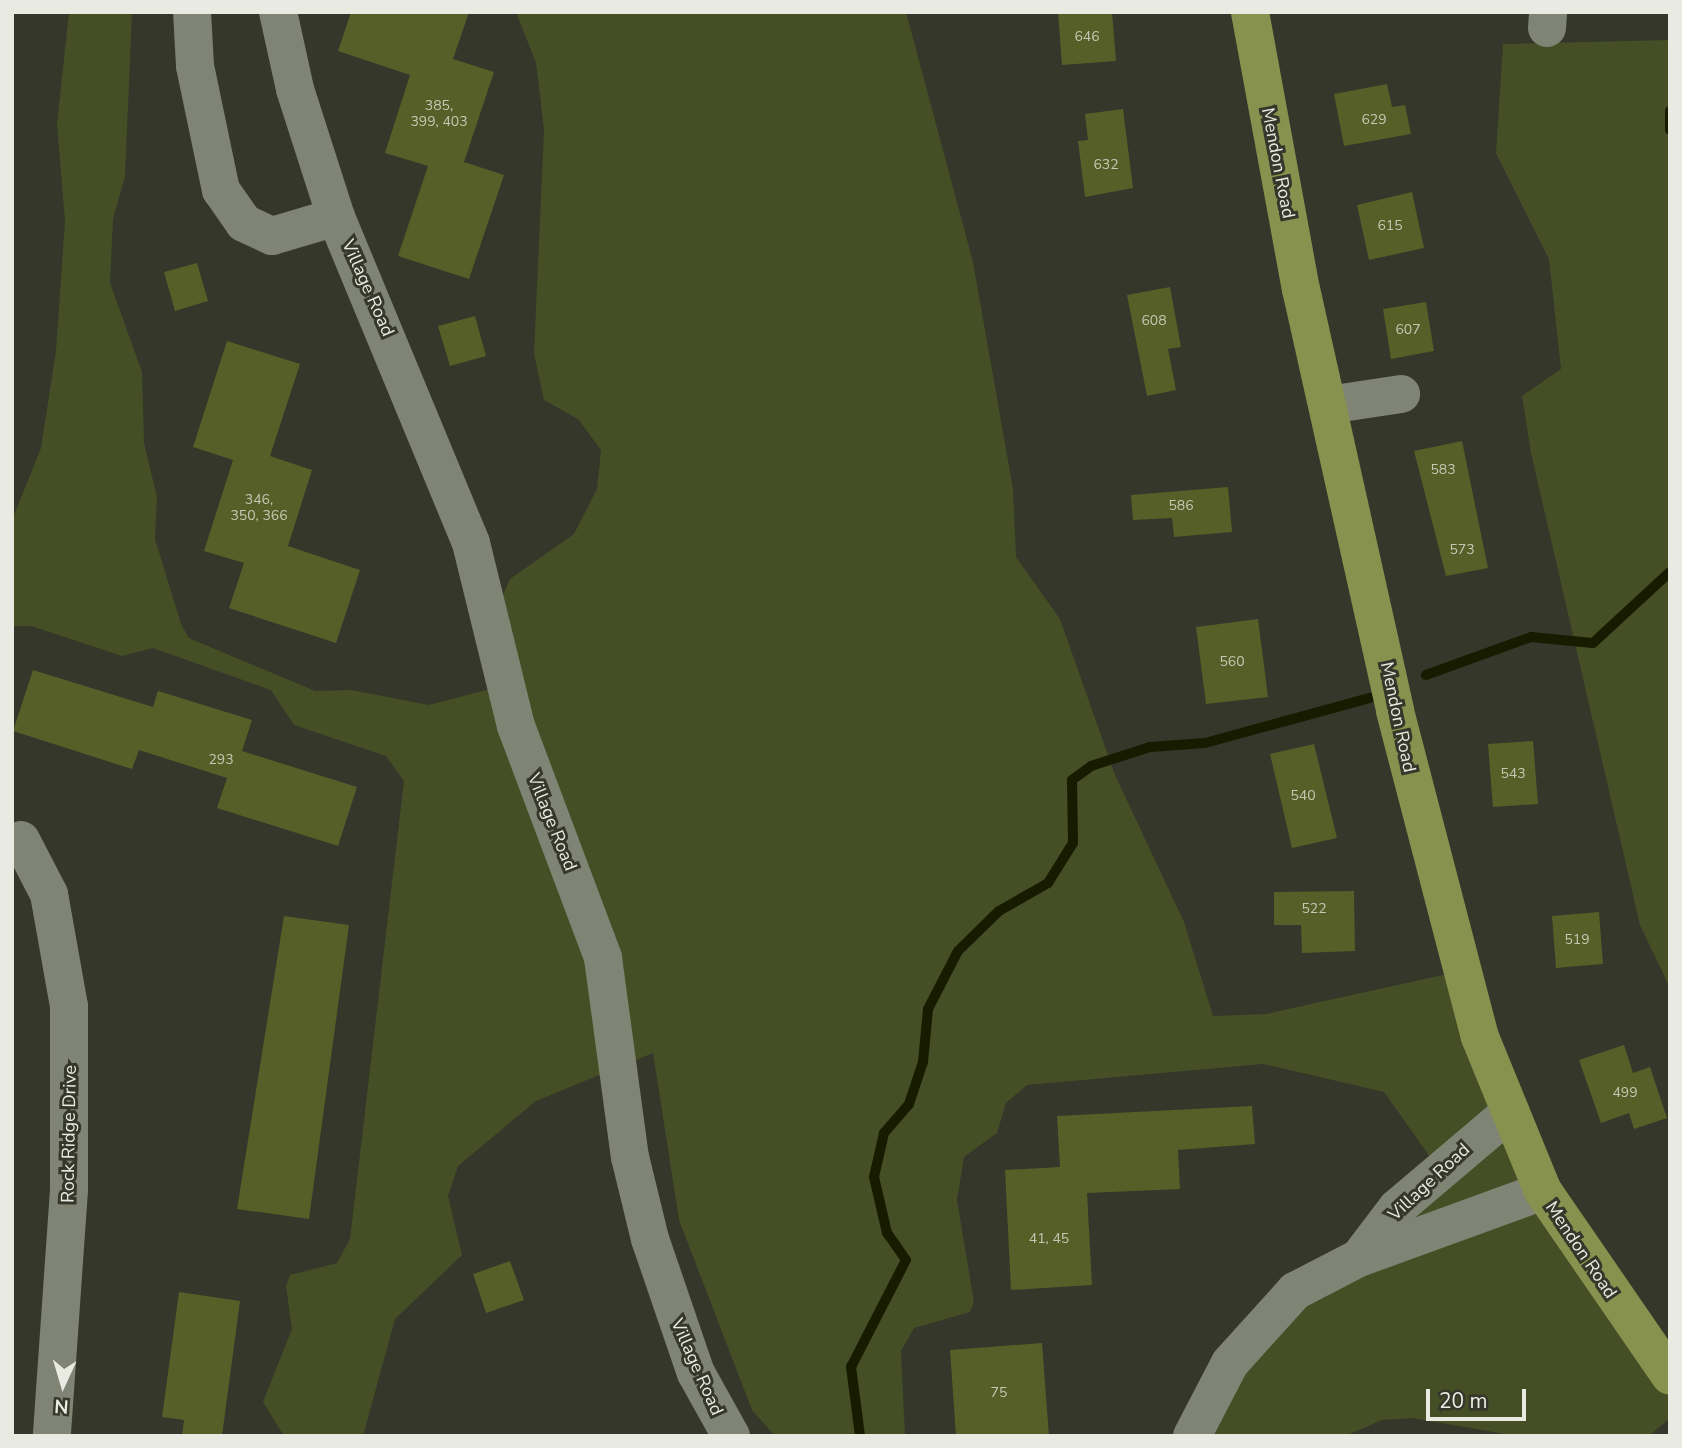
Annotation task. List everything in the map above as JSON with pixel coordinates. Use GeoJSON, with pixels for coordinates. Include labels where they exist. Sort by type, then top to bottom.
{"type":"FeatureCollection","features":[{"type":"Feature","properties":{"kind":"main road","name":"Mendon Road"},"geometry":{"type":"LineString","coordinates":[[1250,12],[1328,405],[1430,860],[1507,1114],[1543,1191],[1670,1376]]}},
{"type":"Feature","properties":{"kind":"street","name":"Village Road"},"geometry":{"type":"LineString","coordinates":[[192,12],[195,65],[221,190],[236,212],[272,236],[336,217]]}},
{"type":"Feature","properties":{"kind":"street","name":"Village Road"},"geometry":{"type":"LineString","coordinates":[[278,12],[336,217],[471,542],[516,726],[603,958],[630,1157],[650,1239],[696,1373],[731,1436]]}},
{"type":"Feature","properties":{"kind":"street"},"geometry":{"type":"LineString","coordinates":[[1328,405],[1401,394]]}},
{"type":"Feature","properties":{"kind":"street","name":"Rock Ridge Drive"},"geometry":{"type":"LineString","coordinates":[[21,840],[49,894],[69,1006],[69,1190],[52,1436]]}},
{"type":"Feature","properties":{"kind":"street","name":"Village Road"},"geometry":{"type":"LineString","coordinates":[[1359,1258],[1396,1208],[1507,1114]]}},
{"type":"Feature","properties":{"kind":"street","name":"Village Road"},"geometry":{"type":"LineString","coordinates":[[1192,1436],[1230,1363],[1271,1312],[1295,1290],[1359,1258],[1543,1191]]}},
{"type":"Feature","properties":{"kind":"green space"},"geometry":{"type":"Polygon","coordinates":[[[69,12],[132,12],[125,176],[113,219],[110,283],[142,372],[144,443],[157,497],[155,539],[181,624],[189,638],[315,691],[351,690],[429,705],[524,680],[503,595],[510,579],[574,534],[597,489],[601,450],[578,419],[544,400],[534,354],[544,129],[536,63],[516,12],[906,12],[973,262],[1013,489],[1016,557],[1060,619],[1115,775],[1184,922],[1213,1016],[1266,1014],[1452,973],[1535,1159],[1670,1369],[1670,1418],[1649,1436],[1517,1436],[1412,1418],[1382,1420],[1345,1436],[1185,1436],[1435,1164],[1384,1092],[1263,1064],[1027,1085],[1006,1103],[997,1133],[964,1157],[957,1200],[974,1302],[970,1312],[914,1328],[901,1351],[905,1436],[775,1436],[752,1410],[679,1220],[653,1053],[536,1101],[458,1166],[448,1196],[462,1255],[395,1319],[363,1436],[284,1436],[263,1402],[292,1329],[286,1286],[290,1275],[337,1263],[350,1239],[404,781],[386,756],[294,725],[271,690],[153,648],[122,656],[31,626],[12,626],[12,520],[41,448],[56,351],[65,221],[57,124],[69,12]]]}},
{"type":"Feature","properties":{"kind":"green space"},"geometry":{"type":"Polygon","coordinates":[[[1670,40],[1670,988],[1640,925],[1531,453],[1522,396],[1561,369],[1549,259],[1496,153],[1503,44],[1670,40]]]}},
{"type":"Feature","properties":{"kind":"building"},"geometry":{"type":"Polygon","coordinates":[[[351,12],[469,12],[453,59],[494,72],[464,162],[504,175],[469,279],[398,256],[428,166],[385,153],[410,75],[338,51],[351,12]]]}},
{"type":"Feature","properties":{"kind":"building"},"geometry":{"type":"Polygon","coordinates":[[[1058,12],[1112,12],[1116,61],[1062,65],[1058,12]]]}},
{"type":"Feature","properties":{"kind":"building"},"geometry":{"type":"Polygon","coordinates":[[[1387,84],[1392,107],[1405,105],[1411,134],[1344,146],[1334,94],[1387,84]]]}},
{"type":"Feature","properties":{"kind":"building"},"geometry":{"type":"Polygon","coordinates":[[[1123,109],[1133,188],[1085,197],[1078,141],[1088,140],[1085,114],[1123,109]]]}},
{"type":"Feature","properties":{"kind":"building"},"geometry":{"type":"Polygon","coordinates":[[[1412,192],[1424,248],[1369,260],[1357,205],[1412,192]]]}},
{"type":"Feature","properties":{"kind":"building"},"geometry":{"type":"Polygon","coordinates":[[[197,263],[208,301],[175,311],[164,272],[197,263]]]}},
{"type":"Feature","properties":{"kind":"building"},"geometry":{"type":"Polygon","coordinates":[[[1170,287],[1181,347],[1168,349],[1176,390],[1147,396],[1127,295],[1170,287]]]}},
{"type":"Feature","properties":{"kind":"building"},"geometry":{"type":"Polygon","coordinates":[[[1426,302],[1434,351],[1391,359],[1383,309],[1426,302]]]}},
{"type":"Feature","properties":{"kind":"building"},"geometry":{"type":"Polygon","coordinates":[[[475,316],[486,356],[450,366],[438,326],[475,316]]]}},
{"type":"Feature","properties":{"kind":"building"},"geometry":{"type":"Polygon","coordinates":[[[227,341],[300,364],[270,456],[312,470],[288,546],[360,570],[336,643],[229,608],[244,563],[204,551],[233,460],[193,447],[227,341]]]}},
{"type":"Feature","properties":{"kind":"building"},"geometry":{"type":"Polygon","coordinates":[[[1462,441],[1488,568],[1446,576],[1414,451],[1462,441]]]}},
{"type":"Feature","properties":{"kind":"building"},"geometry":{"type":"Polygon","coordinates":[[[1228,487],[1232,532],[1174,537],[1172,518],[1133,520],[1131,495],[1228,487]]]}},
{"type":"Feature","properties":{"kind":"building"},"geometry":{"type":"Polygon","coordinates":[[[1258,619],[1268,697],[1206,704],[1196,627],[1258,619]]]}},
{"type":"Feature","properties":{"kind":"building"},"geometry":{"type":"Polygon","coordinates":[[[33,670],[153,707],[158,691],[252,720],[242,751],[357,787],[338,846],[217,808],[227,778],[139,750],[132,769],[13,731],[33,670]]]}},
{"type":"Feature","properties":{"kind":"building"},"geometry":{"type":"Polygon","coordinates":[[[1533,741],[1538,804],[1493,807],[1488,744],[1533,741]]]}},
{"type":"Feature","properties":{"kind":"building"},"geometry":{"type":"Polygon","coordinates":[[[1314,744],[1337,838],[1292,848],[1270,754],[1314,744]]]}},
{"type":"Feature","properties":{"kind":"building"},"geometry":{"type":"Polygon","coordinates":[[[1354,891],[1355,951],[1302,953],[1301,925],[1274,925],[1274,892],[1354,891]]]}},
{"type":"Feature","properties":{"kind":"building"},"geometry":{"type":"Polygon","coordinates":[[[1599,912],[1603,964],[1556,968],[1552,916],[1599,912]]]}},
{"type":"Feature","properties":{"kind":"building"},"geometry":{"type":"Polygon","coordinates":[[[284,916],[349,925],[309,1219],[237,1209],[284,916]]]}},
{"type":"Feature","properties":{"kind":"building"},"geometry":{"type":"Polygon","coordinates":[[[1624,1045],[1633,1073],[1650,1067],[1667,1118],[1634,1129],[1629,1113],[1601,1123],[1579,1060],[1624,1045]]]}},
{"type":"Feature","properties":{"kind":"building"},"geometry":{"type":"Polygon","coordinates":[[[1252,1106],[1255,1144],[1178,1150],[1180,1189],[1087,1193],[1092,1285],[1011,1290],[1005,1170],[1060,1167],[1057,1116],[1252,1106]]]}},
{"type":"Feature","properties":{"kind":"building"},"geometry":{"type":"Polygon","coordinates":[[[510,1261],[524,1300],[486,1313],[473,1274],[510,1261]]]}},
{"type":"Feature","properties":{"kind":"building"},"geometry":{"type":"Polygon","coordinates":[[[179,1292],[240,1301],[222,1436],[182,1436],[184,1420],[162,1417],[179,1292]]]}},
{"type":"Feature","properties":{"kind":"building"},"geometry":{"type":"Polygon","coordinates":[[[1042,1343],[1049,1436],[956,1436],[950,1350],[1042,1343]]]}},
{"type":"Feature","properties":{"kind":"waterway"},"geometry":{"type":"LineString","coordinates":[[1670,111],[1670,130]]}},
{"type":"Feature","properties":{"kind":"waterway"},"geometry":{"type":"LineString","coordinates":[[1426,675],[1531,637],[1593,643],[1670,572]]}},
{"type":"Feature","properties":{"kind":"waterway"},"geometry":{"type":"LineString","coordinates":[[860,1436],[851,1367],[906,1260],[887,1233],[874,1177],[884,1133],[909,1104],[923,1062],[928,1009],[958,951],[999,911],[1048,883],[1073,843],[1072,780],[1091,766],[1150,747],[1205,743],[1370,698]]}}]}
